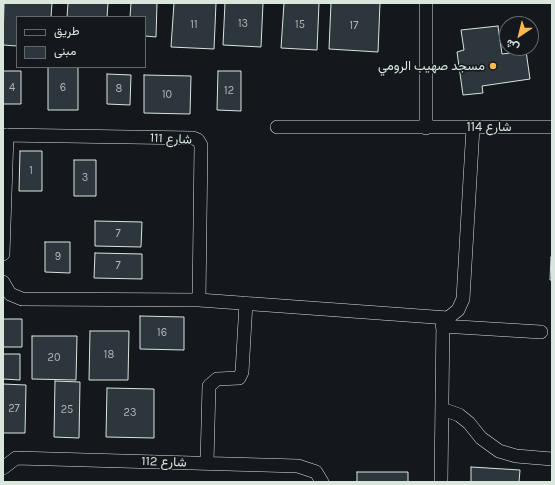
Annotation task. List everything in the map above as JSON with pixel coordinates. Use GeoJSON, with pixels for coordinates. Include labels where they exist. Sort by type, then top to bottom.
{"type":"FeatureCollection","features":[{"type":"Feature","properties":{"kind":"street"},"geometry":{"type":"LineString","coordinates":[[426,3],[426,128]]}},
{"type":"Feature","properties":{"kind":"street","name":"شارع 114"},"geometry":{"type":"LineString","coordinates":[[277,127],[552,127]]}},
{"type":"Feature","properties":{"kind":"street"},"geometry":{"type":"LineString","coordinates":[[443,322],[458,310],[463,299],[473,127]]}},
{"type":"Feature","properties":{"kind":"street","name":"شارع 111"},"geometry":{"type":"LineString","coordinates":[[3,254],[5,135],[193,138],[198,140],[201,145],[199,300]]}},
{"type":"Feature","properties":{"kind":"street"},"geometry":{"type":"LineString","coordinates":[[3,282],[10,294],[22,299],[199,300],[246,303],[541,332]]}},
{"type":"Feature","properties":{"kind":"street"},"geometry":{"type":"LineString","coordinates":[[207,463],[209,386],[217,379],[239,378],[242,372],[246,303]]}},
{"type":"Feature","properties":{"kind":"street"},"geometry":{"type":"LineString","coordinates":[[441,482],[443,322]]}},
{"type":"Feature","properties":{"kind":"street"},"geometry":{"type":"LineString","coordinates":[[442,409],[459,415],[469,423],[481,438],[499,450],[516,456],[552,459]]}},
{"type":"Feature","properties":{"kind":"street","name":"شارع 112"},"geometry":{"type":"LineString","coordinates":[[3,468],[16,458],[298,466],[316,472],[322,482]]}},
{"type":"Feature","properties":{"kind":"building"},"geometry":{"type":"Polygon","coordinates":[[[4,3],[52,3],[51,16],[16,16],[16,46],[3,45],[4,3]]]}},
{"type":"Feature","properties":{"kind":"building"},"geometry":{"type":"Polygon","coordinates":[[[68,3],[108,3],[107,16],[67,16],[68,3]]]}},
{"type":"Feature","properties":{"kind":"building"},"geometry":{"type":"Polygon","coordinates":[[[131,3],[157,3],[156,37],[146,36],[146,16],[130,16],[131,3]]]}},
{"type":"Feature","properties":{"kind":"building"},"geometry":{"type":"Polygon","coordinates":[[[174,3],[216,3],[214,49],[171,47],[174,3]]]}},
{"type":"Feature","properties":{"kind":"building"},"geometry":{"type":"Polygon","coordinates":[[[225,3],[263,3],[261,47],[223,45],[225,3]]]}},
{"type":"Feature","properties":{"kind":"building"},"geometry":{"type":"Polygon","coordinates":[[[284,3],[319,3],[317,50],[281,48],[284,3]]]}},
{"type":"Feature","properties":{"kind":"building"},"geometry":{"type":"Polygon","coordinates":[[[331,3],[380,3],[378,52],[329,49],[331,3]]]}},
{"type":"Feature","properties":{"kind":"building","name":"مسجد صهيب الرومي"},"geometry":{"type":"Polygon","coordinates":[[[498,26],[499,56],[527,56],[530,79],[482,86],[483,93],[463,95],[457,52],[464,50],[461,30],[498,26]]]}},
{"type":"Feature","properties":{"kind":"building"},"geometry":{"type":"Polygon","coordinates":[[[48,68],[78,68],[78,110],[48,110],[48,68]]]}},
{"type":"Feature","properties":{"kind":"building"},"geometry":{"type":"Polygon","coordinates":[[[3,71],[21,71],[21,104],[3,104],[3,71]]]}},
{"type":"Feature","properties":{"kind":"building"},"geometry":{"type":"Polygon","coordinates":[[[218,71],[241,71],[241,111],[217,110],[218,71]]]}},
{"type":"Feature","properties":{"kind":"building"},"geometry":{"type":"Polygon","coordinates":[[[107,74],[131,75],[130,105],[107,104],[107,74]]]}},
{"type":"Feature","properties":{"kind":"building"},"geometry":{"type":"Polygon","coordinates":[[[144,75],[191,76],[190,114],[144,113],[144,75]]]}},
{"type":"Feature","properties":{"kind":"building"},"geometry":{"type":"Polygon","coordinates":[[[20,151],[42,151],[42,191],[19,191],[20,151]]]}},
{"type":"Feature","properties":{"kind":"building"},"geometry":{"type":"Polygon","coordinates":[[[74,160],[96,160],[96,196],[74,196],[74,160]]]}},
{"type":"Feature","properties":{"kind":"building"},"geometry":{"type":"Polygon","coordinates":[[[95,221],[142,222],[141,247],[95,246],[95,221]]]}},
{"type":"Feature","properties":{"kind":"building"},"geometry":{"type":"Polygon","coordinates":[[[45,242],[70,242],[70,273],[45,272],[45,242]]]}},
{"type":"Feature","properties":{"kind":"building"},"geometry":{"type":"Polygon","coordinates":[[[95,253],[142,254],[142,279],[94,278],[95,253]]]}},
{"type":"Feature","properties":{"kind":"building"},"geometry":{"type":"Polygon","coordinates":[[[551,257],[552,280],[550,280],[551,257]]]}},
{"type":"Feature","properties":{"kind":"building"},"geometry":{"type":"Polygon","coordinates":[[[140,316],[184,317],[184,350],[140,349],[140,316]]]}},
{"type":"Feature","properties":{"kind":"building"},"geometry":{"type":"Polygon","coordinates":[[[3,319],[22,319],[22,347],[3,347],[3,319]]]}},
{"type":"Feature","properties":{"kind":"building"},"geometry":{"type":"Polygon","coordinates":[[[90,331],[129,331],[128,380],[89,380],[90,331]]]}},
{"type":"Feature","properties":{"kind":"building"},"geometry":{"type":"Polygon","coordinates":[[[32,336],[77,336],[76,380],[32,379],[32,336]]]}},
{"type":"Feature","properties":{"kind":"building"},"geometry":{"type":"Polygon","coordinates":[[[3,354],[20,354],[20,380],[3,379],[3,354]]]}},
{"type":"Feature","properties":{"kind":"building"},"geometry":{"type":"Polygon","coordinates":[[[55,381],[80,382],[79,438],[54,437],[55,381]]]}},
{"type":"Feature","properties":{"kind":"building"},"geometry":{"type":"Polygon","coordinates":[[[3,384],[26,385],[25,433],[3,433],[3,384]]]}},
{"type":"Feature","properties":{"kind":"building"},"geometry":{"type":"Polygon","coordinates":[[[107,388],[154,389],[154,438],[106,437],[107,388]]]}},
{"type":"Feature","properties":{"kind":"building"},"geometry":{"type":"Polygon","coordinates":[[[471,467],[520,470],[519,482],[471,482],[471,467]]]}},
{"type":"Feature","properties":{"kind":"building"},"geometry":{"type":"Polygon","coordinates":[[[357,472],[408,472],[408,482],[357,482],[357,472]]]}},
{"type":"Feature","properties":{"kind":"place","name":"مسجد صهيب الرومي"},"geometry":{"type":"Point","coordinates":[493,66]}}]}
